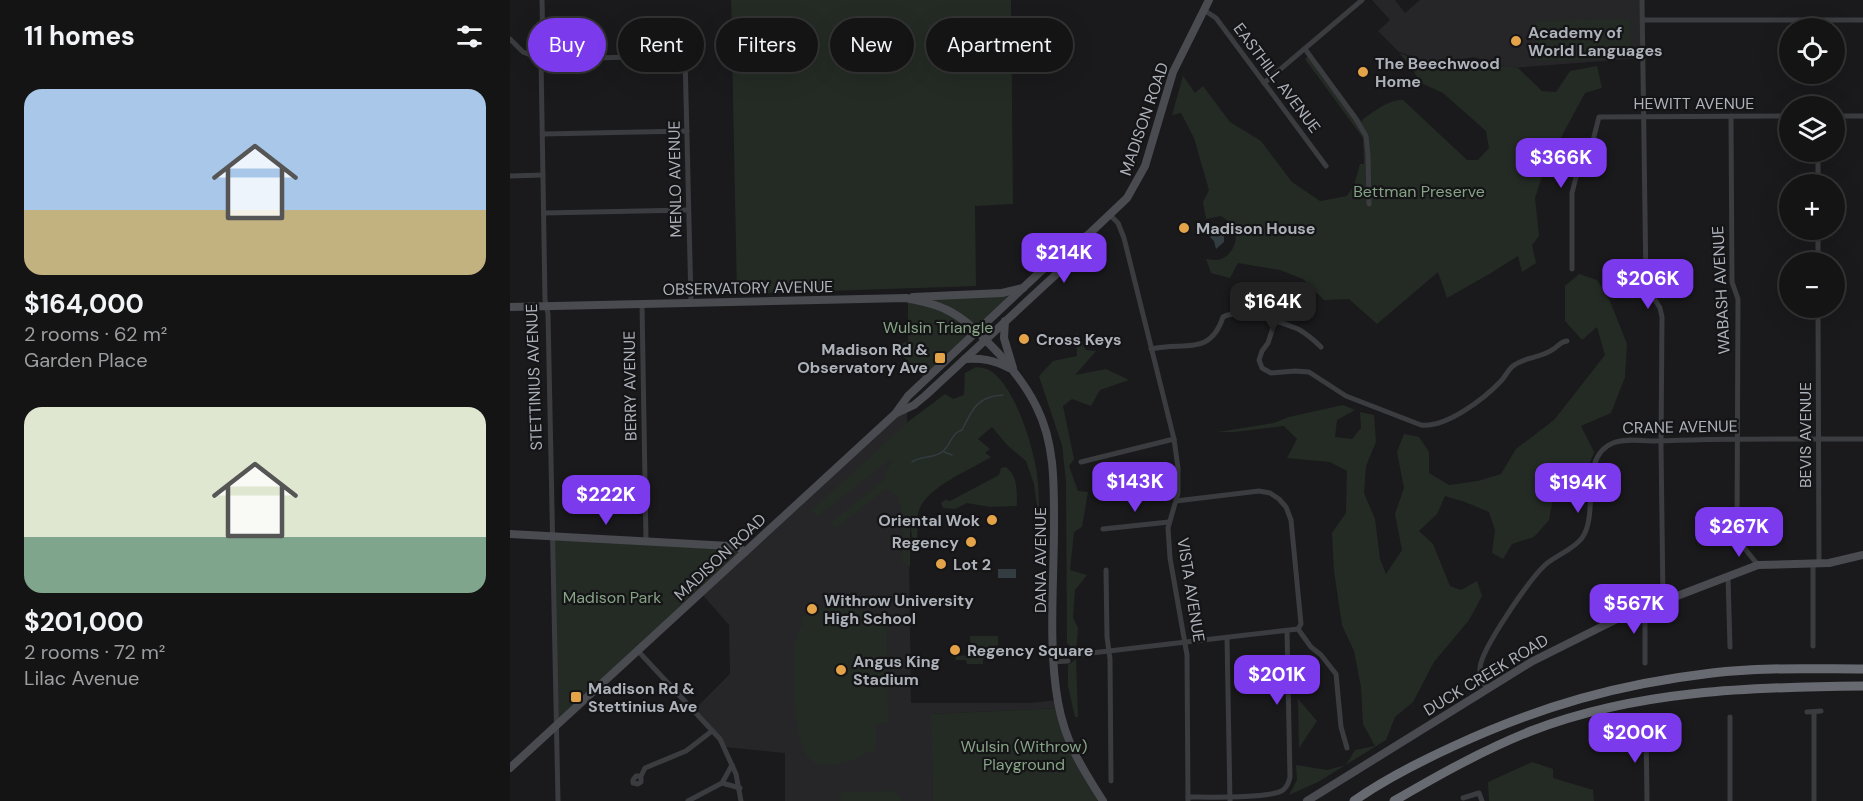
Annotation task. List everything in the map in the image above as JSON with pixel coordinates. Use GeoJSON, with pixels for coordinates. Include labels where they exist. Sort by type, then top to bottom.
{"type":"FeatureCollection","features":[{"type":"Feature","properties":{"kind":"highway"},"geometry":{"type":"LineString","coordinates":[[1354,801],[1423,760],[1535,711],[1590,694],[1714,673],[1784,669],[1863,669]]}},
{"type":"Feature","properties":{"kind":"highway"},"geometry":{"type":"LineString","coordinates":[[1394,801],[1474,756],[1533,731],[1581,715],[1655,699],[1741,689],[1863,686]]}},
{"type":"Feature","properties":{"kind":"highway"},"geometry":{"type":"LineString","coordinates":[[1407,801],[1415,788]]}},
{"type":"Feature","properties":{"kind":"street","name":"STETTINIUS AVENUE"},"geometry":{"type":"LineString","coordinates":[[543,0],[543,18]]}},
{"type":"Feature","properties":{"kind":"street","name":"MADISON ROAD"},"geometry":{"type":"LineString","coordinates":[[510,768],[895,414],[908,396],[1039,273],[1072,244],[1088,235],[1127,198],[1141,175],[1173,72],[1209,0]]}},
{"type":"Feature","properties":{"kind":"street"},"geometry":{"type":"LineString","coordinates":[[1264,83],[1362,0]]}},
{"type":"Feature","properties":{"kind":"street"},"geometry":{"type":"LineString","coordinates":[[1642,0],[1646,285],[1660,308],[1662,317],[1663,601]]}},
{"type":"Feature","properties":{"kind":"street","name":"EASTHILL AVENUE"},"geometry":{"type":"LineString","coordinates":[[1204,9],[1216,18],[1326,166]]}},
{"type":"Feature","properties":{"kind":"street"},"geometry":{"type":"LineString","coordinates":[[1643,20],[1863,20]]}},
{"type":"Feature","properties":{"kind":"street"},"geometry":{"type":"LineString","coordinates":[[510,39],[528,54]]}},
{"type":"Feature","properties":{"kind":"street"},"geometry":{"type":"LineString","coordinates":[[1305,49],[1366,136],[1369,204]]}},
{"type":"Feature","properties":{"kind":"street","name":"MENLO AVENUE"},"geometry":{"type":"LineString","coordinates":[[606,58],[685,56],[691,302]]}},
{"type":"Feature","properties":{"kind":"street","name":"STETTINIUS AVENUE"},"geometry":{"type":"LineString","coordinates":[[541,72],[558,801]]}},
{"type":"Feature","properties":{"kind":"street","name":"WABASH AVENUE"},"geometry":{"type":"LineString","coordinates":[[1731,116],[1732,282],[1738,299],[1738,536],[1741,544],[1758,565]]}},
{"type":"Feature","properties":{"kind":"street","name":"HEWITT AVENUE"},"geometry":{"type":"LineString","coordinates":[[1572,269],[1573,184],[1591,148],[1599,117],[1779,116]]}},
{"type":"Feature","properties":{"kind":"street"},"geometry":{"type":"LineString","coordinates":[[1845,116],[1863,116]]}},
{"type":"Feature","properties":{"kind":"street"},"geometry":{"type":"LineString","coordinates":[[543,134],[687,130]]}},
{"type":"Feature","properties":{"kind":"street"},"geometry":{"type":"LineString","coordinates":[[510,176],[543,175]]}},
{"type":"Feature","properties":{"kind":"street"},"geometry":{"type":"LineString","coordinates":[[544,213],[688,210]]}},
{"type":"Feature","properties":{"kind":"street","name":"VISTA AVENUE"},"geometry":{"type":"LineString","coordinates":[[1110,216],[1120,227],[1174,440],[1178,468],[1176,501],[1168,522],[1170,558],[1185,643],[1188,799]]}},
{"type":"Feature","properties":{"kind":"street","name":"MADISON ROAD"},"geometry":{"type":"LineString","coordinates":[[895,414],[920,400],[1077,255],[1088,235]]}},
{"type":"Feature","properties":{"kind":"street"},"geometry":{"type":"LineString","coordinates":[[985,339],[986,333],[1018,302],[1039,273]]}},
{"type":"Feature","properties":{"kind":"street"},"geometry":{"type":"LineString","coordinates":[[906,298],[1002,292],[1024,287]]}},
{"type":"Feature","properties":{"kind":"street","name":"OBSERVATORY AVENUE"},"geometry":{"type":"LineString","coordinates":[[510,307],[906,298],[948,310],[976,332]]}},
{"type":"Feature","properties":{"kind":"street","name":"BERRY AVENUE"},"geometry":{"type":"LineString","coordinates":[[642,304],[646,540]]}},
{"type":"Feature","properties":{"kind":"street"},"geometry":{"type":"LineString","coordinates":[[1151,349],[1206,342],[1216,333],[1223,317],[1227,314],[1275,321],[1299,330],[1321,347]]}},
{"type":"Feature","properties":{"kind":"street","name":"BEVIS AVENUE"},"geometry":{"type":"LineString","coordinates":[[1813,646],[1818,439],[1818,318]]}},
{"type":"Feature","properties":{"kind":"street"},"geometry":{"type":"LineString","coordinates":[[1005,321],[1004,339],[1013,370]]}},
{"type":"Feature","properties":{"kind":"street"},"geometry":{"type":"LineString","coordinates":[[1275,321],[1268,343],[1259,360],[1262,368],[1271,373],[1309,372],[1346,396],[1421,425],[1430,426],[1444,422],[1484,397],[1513,366],[1552,350],[1562,341],[1567,341]]}},
{"type":"Feature","properties":{"kind":"street","name":"DANA AVENUE"},"geometry":{"type":"LineString","coordinates":[[976,332],[1013,370],[1031,396],[1043,421],[1054,478],[1053,662],[1058,705],[1068,742],[1087,776],[1104,799]]}},
{"type":"Feature","properties":{"kind":"street"},"geometry":{"type":"LineString","coordinates":[[965,358],[996,361],[1013,370]]}},
{"type":"Feature","properties":{"kind":"street","name":"CRANE AVENUE"},"geometry":{"type":"LineString","coordinates":[[1487,689],[1480,672],[1485,650],[1532,579],[1547,564],[1576,544],[1586,531],[1592,474],[1601,454],[1614,442],[1863,439]]}},
{"type":"Feature","properties":{"kind":"street"},"geometry":{"type":"LineString","coordinates":[[1081,462],[1174,440]]}},
{"type":"Feature","properties":{"kind":"street"},"geometry":{"type":"LineString","coordinates":[[1176,501],[1259,491],[1275,496],[1283,503],[1290,515],[1296,559],[1301,624],[1299,629]]}},
{"type":"Feature","properties":{"kind":"street"},"geometry":{"type":"LineString","coordinates":[[1103,529],[1168,522]]}},
{"type":"Feature","properties":{"kind":"street"},"geometry":{"type":"LineString","coordinates":[[510,534],[737,546],[745,552]]}},
{"type":"Feature","properties":{"kind":"street","name":"DUCK CREEK ROAD"},"geometry":{"type":"LineString","coordinates":[[1307,801],[1487,689],[1571,640],[1645,607],[1758,565],[1838,561],[1863,555]]}},
{"type":"Feature","properties":{"kind":"street"},"geometry":{"type":"LineString","coordinates":[[1106,570],[1109,651],[1107,768],[1111,781]]}},
{"type":"Feature","properties":{"kind":"street"},"geometry":{"type":"LineString","coordinates":[[1728,576],[1730,648]]}},
{"type":"Feature","properties":{"kind":"street"},"geometry":{"type":"LineString","coordinates":[[1645,607],[1646,663]]}},
{"type":"Feature","properties":{"kind":"street"},"geometry":{"type":"LineString","coordinates":[[1083,654],[1299,629]]}},
{"type":"Feature","properties":{"kind":"street"},"geometry":{"type":"LineString","coordinates":[[1299,629],[1311,647],[1321,655],[1336,674],[1341,727],[1347,748]]}},
{"type":"Feature","properties":{"kind":"street"},"geometry":{"type":"LineString","coordinates":[[1188,799],[1231,800],[1274,794],[1286,787],[1290,777],[1287,631]]}},
{"type":"Feature","properties":{"kind":"street"},"geometry":{"type":"LineString","coordinates":[[1227,638],[1231,800]]}},
{"type":"Feature","properties":{"kind":"street"},"geometry":{"type":"LineString","coordinates":[[638,651],[725,747],[740,788],[741,801]]}},
{"type":"Feature","properties":{"kind":"street"},"geometry":{"type":"LineString","coordinates":[[1053,662],[1068,661]]}},
{"type":"Feature","properties":{"kind":"street"},"geometry":{"type":"LineString","coordinates":[[1807,712],[1817,711],[1814,801]]}},
{"type":"Feature","properties":{"kind":"street"},"geometry":{"type":"LineString","coordinates":[[1730,717],[1730,801]]}},
{"type":"Feature","properties":{"kind":"street"},"geometry":{"type":"LineString","coordinates":[[1646,727],[1647,801]]}},
{"type":"Feature","properties":{"kind":"street"},"geometry":{"type":"LineString","coordinates":[[640,776],[645,768],[686,751],[712,731]]}},
{"type":"Feature","properties":{"kind":"street"},"geometry":{"type":"LineString","coordinates":[[688,801],[722,783],[732,765]]}},
{"type":"Feature","properties":{"kind":"street"},"geometry":{"type":"LineString","coordinates":[[722,783],[740,788]]}},
{"type":"Feature","properties":{"kind":"street"},"geometry":{"type":"LineString","coordinates":[[1463,798],[1479,793],[1482,801]]}},
{"type":"Feature","properties":{"kind":"shaded area","name":"Academy of World Languages"},"geometry":{"type":"Polygon","coordinates":[[[1372,0],[1395,0],[1405,13],[1420,0],[1642,0],[1643,58],[1512,68],[1473,57],[1435,65],[1399,52],[1378,31],[1390,20],[1372,0]]]}},
{"type":"Feature","properties":{"kind":"shaded area"},"geometry":{"type":"Polygon","coordinates":[[[1221,230],[1224,242],[1216,249],[1210,237],[1214,234],[1218,237],[1216,234],[1221,230]]]}},
{"type":"Feature","properties":{"kind":"shaded area","name":"Withrow University High School"},"geometry":{"type":"Polygon","coordinates":[[[907,408],[911,703],[1030,703],[1058,700],[1059,708],[932,714],[933,801],[785,801],[785,753],[725,747],[693,711],[730,674],[729,625],[701,593],[895,414],[907,408]]]}},
{"type":"Feature","properties":{"kind":"shaded area"},"geometry":{"type":"Polygon","coordinates":[[[998,569],[1016,569],[1016,578],[998,578],[998,569]]]}},
{"type":"Feature","properties":{"kind":"green space"},"geometry":{"type":"Polygon","coordinates":[[[731,0],[1011,0],[1011,18],[926,18],[926,72],[1012,72],[1013,204],[975,206],[976,286],[737,294],[732,72],[818,72],[818,18],[731,18],[731,0]]]}},
{"type":"Feature","properties":{"kind":"green space"},"geometry":{"type":"Polygon","coordinates":[[[1630,19],[1631,58],[1536,61],[1535,21],[1630,19]]]}},
{"type":"Feature","properties":{"kind":"green space","name":"Bettman Preserve"},"geometry":{"type":"Polygon","coordinates":[[[1399,53],[1437,67],[1469,61],[1518,68],[1542,91],[1556,92],[1570,71],[1597,66],[1602,88],[1585,93],[1545,167],[1535,198],[1539,236],[1532,245],[1536,263],[1522,272],[1518,256],[1447,298],[1438,272],[1377,324],[1349,299],[1324,300],[1303,279],[1280,270],[1238,263],[1230,278],[1211,273],[1206,259],[1218,260],[1228,254],[1234,247],[1236,234],[1233,226],[1221,216],[1206,219],[1203,202],[1209,190],[1194,138],[1181,113],[1172,115],[1183,76],[1195,93],[1203,86],[1230,122],[1261,141],[1292,182],[1320,201],[1347,196],[1354,185],[1360,164],[1364,164],[1363,138],[1305,59],[1311,54],[1362,122],[1382,106],[1403,100],[1467,160],[1478,160],[1489,148],[1486,131],[1443,93],[1421,83],[1399,53]]]}},
{"type":"Feature","properties":{"kind":"green space"},"geometry":{"type":"Polygon","coordinates":[[[1579,274],[1597,280],[1610,301],[1627,344],[1625,377],[1611,413],[1581,426],[1594,452],[1586,474],[1574,469],[1557,475],[1549,520],[1534,537],[1512,544],[1503,559],[1492,553],[1495,530],[1489,512],[1445,496],[1437,514],[1419,531],[1433,544],[1450,586],[1461,590],[1477,581],[1482,596],[1469,620],[1434,662],[1413,702],[1395,717],[1386,740],[1346,765],[1355,750],[1375,746],[1363,724],[1361,687],[1354,651],[1342,625],[1334,571],[1332,533],[1346,513],[1347,471],[1330,462],[1287,458],[1297,439],[1284,426],[1218,432],[1274,423],[1289,417],[1343,405],[1355,410],[1337,420],[1335,437],[1352,439],[1361,428],[1360,412],[1374,415],[1376,442],[1366,466],[1364,493],[1375,519],[1380,559],[1386,574],[1402,550],[1395,514],[1404,488],[1397,452],[1404,434],[1419,437],[1429,452],[1429,473],[1449,485],[1478,481],[1501,474],[1516,449],[1554,420],[1605,355],[1597,327],[1582,340],[1565,321],[1565,286],[1579,274]]]}},
{"type":"Feature","properties":{"kind":"green space","name":"Wulsin Triangle"},"geometry":{"type":"Polygon","coordinates":[[[1024,287],[926,380],[894,347],[908,341],[906,298],[1024,287]]]}},
{"type":"Feature","properties":{"kind":"green space"},"geometry":{"type":"Polygon","coordinates":[[[1076,332],[1086,350],[1096,351],[1075,375],[1106,369],[1129,380],[1100,390],[1091,406],[1072,399],[1063,406],[1074,459],[1069,466],[1078,491],[1088,492],[1082,527],[1074,532],[1070,570],[1087,575],[1075,590],[1073,617],[1078,628],[1076,652],[1067,643],[1066,481],[1062,445],[1039,376],[1053,361],[1077,356],[1076,332]]]}},
{"type":"Feature","properties":{"kind":"green space"},"geometry":{"type":"Polygon","coordinates":[[[976,367],[988,369],[999,378],[1008,390],[1023,421],[1036,470],[1039,520],[1034,484],[1026,461],[1008,446],[992,427],[978,439],[990,449],[985,453],[991,457],[950,479],[931,493],[918,513],[917,539],[912,537],[910,521],[910,567],[902,562],[904,522],[897,496],[886,489],[836,528],[829,524],[884,480],[892,458],[819,515],[810,511],[905,424],[945,394],[953,399],[964,395],[965,373],[976,367]]]}},
{"type":"Feature","properties":{"kind":"green space"},"geometry":{"type":"Polygon","coordinates":[[[1006,467],[1015,480],[1017,506],[990,507],[967,503],[955,509],[943,508],[941,503],[945,500],[950,501],[999,475],[1001,468],[1006,467]]]}},
{"type":"Feature","properties":{"kind":"green space","name":"Madison Park"},"geometry":{"type":"Polygon","coordinates":[[[552,536],[730,546],[745,552],[557,726],[552,536]]]}},
{"type":"Feature","properties":{"kind":"green space","name":"Angus King Stadium"},"geometry":{"type":"Polygon","coordinates":[[[840,606],[861,610],[887,627],[888,723],[876,724],[876,751],[867,752],[847,762],[822,765],[808,757],[798,728],[794,689],[795,641],[800,628],[804,625],[800,618],[819,609],[840,606]]]}},
{"type":"Feature","properties":{"kind":"green space"},"geometry":{"type":"Polygon","coordinates":[[[970,636],[998,636],[998,645],[993,649],[994,655],[983,659],[983,664],[967,664],[966,660],[956,660],[955,656],[971,655],[970,636]]]}},
{"type":"Feature","properties":{"kind":"green space"},"geometry":{"type":"Polygon","coordinates":[[[1076,659],[1078,717],[1075,717],[1068,686],[1068,665],[1076,659]]]}},
{"type":"Feature","properties":{"kind":"green space"},"geometry":{"type":"Polygon","coordinates":[[[1298,699],[1317,721],[1299,748],[1298,699]]]}},
{"type":"Feature","properties":{"kind":"green space","name":"Wulsin (Withrow) Playground"},"geometry":{"type":"Polygon","coordinates":[[[1059,708],[1063,725],[1100,796],[1097,801],[933,801],[931,714],[1059,708]]]}},
{"type":"Feature","properties":{"kind":"green space"},"geometry":{"type":"Polygon","coordinates":[[[1532,762],[1553,769],[1553,778],[1593,790],[1594,801],[1489,801],[1488,782],[1532,762]]]}},
{"type":"Feature","properties":{"kind":"green space"},"geometry":{"type":"Polygon","coordinates":[[[1296,765],[1327,770],[1345,765],[1318,782],[1289,795],[1297,780],[1296,765]]]}},
{"type":"Feature","properties":{"kind":"green space"},"geometry":{"type":"Polygon","coordinates":[[[896,791],[903,801],[841,801],[841,792],[896,791]]]}},
{"type":"Feature","properties":{"kind":"waterway"},"geometry":{"type":"LineString","coordinates":[[912,462],[940,453],[955,434],[962,430],[977,405],[987,398],[1003,395]]}},
{"type":"Feature","properties":{"kind":"waterway"},"geometry":{"type":"LineString","coordinates":[[944,452],[952,455]]}},
{"type":"Feature","properties":{"kind":"place","name":"Academy of World Languages"},"geometry":{"type":"Point","coordinates":[1516,41]}},
{"type":"Feature","properties":{"kind":"place","name":"The Beechwood Home"},"geometry":{"type":"Point","coordinates":[1363,72]}},
{"type":"Feature","properties":{"kind":"place","name":"Madison House"},"geometry":{"type":"Point","coordinates":[1184,228]}},
{"type":"Feature","properties":{"kind":"place","name":"Cross Keys"},"geometry":{"type":"Point","coordinates":[1024,339]}},
{"type":"Feature","properties":{"kind":"place","name":"Madison Rd & Observatory Ave"},"geometry":{"type":"Point","coordinates":[940,358]}},
{"type":"Feature","properties":{"kind":"place","name":"Oriental Wok"},"geometry":{"type":"Point","coordinates":[992,520]}},
{"type":"Feature","properties":{"kind":"place","name":"Regency"},"geometry":{"type":"Point","coordinates":[971,542]}},
{"type":"Feature","properties":{"kind":"place","name":"Lot 2"},"geometry":{"type":"Point","coordinates":[941,564]}},
{"type":"Feature","properties":{"kind":"place","name":"Withrow University High School"},"geometry":{"type":"Point","coordinates":[812,609]}},
{"type":"Feature","properties":{"kind":"place","name":"Regency Square"},"geometry":{"type":"Point","coordinates":[955,650]}},
{"type":"Feature","properties":{"kind":"place","name":"Angus King Stadium"},"geometry":{"type":"Point","coordinates":[841,670]}},
{"type":"Feature","properties":{"kind":"place","name":"Madison Rd & Stettinius Ave"},"geometry":{"type":"Point","coordinates":[576,697]}}]}
